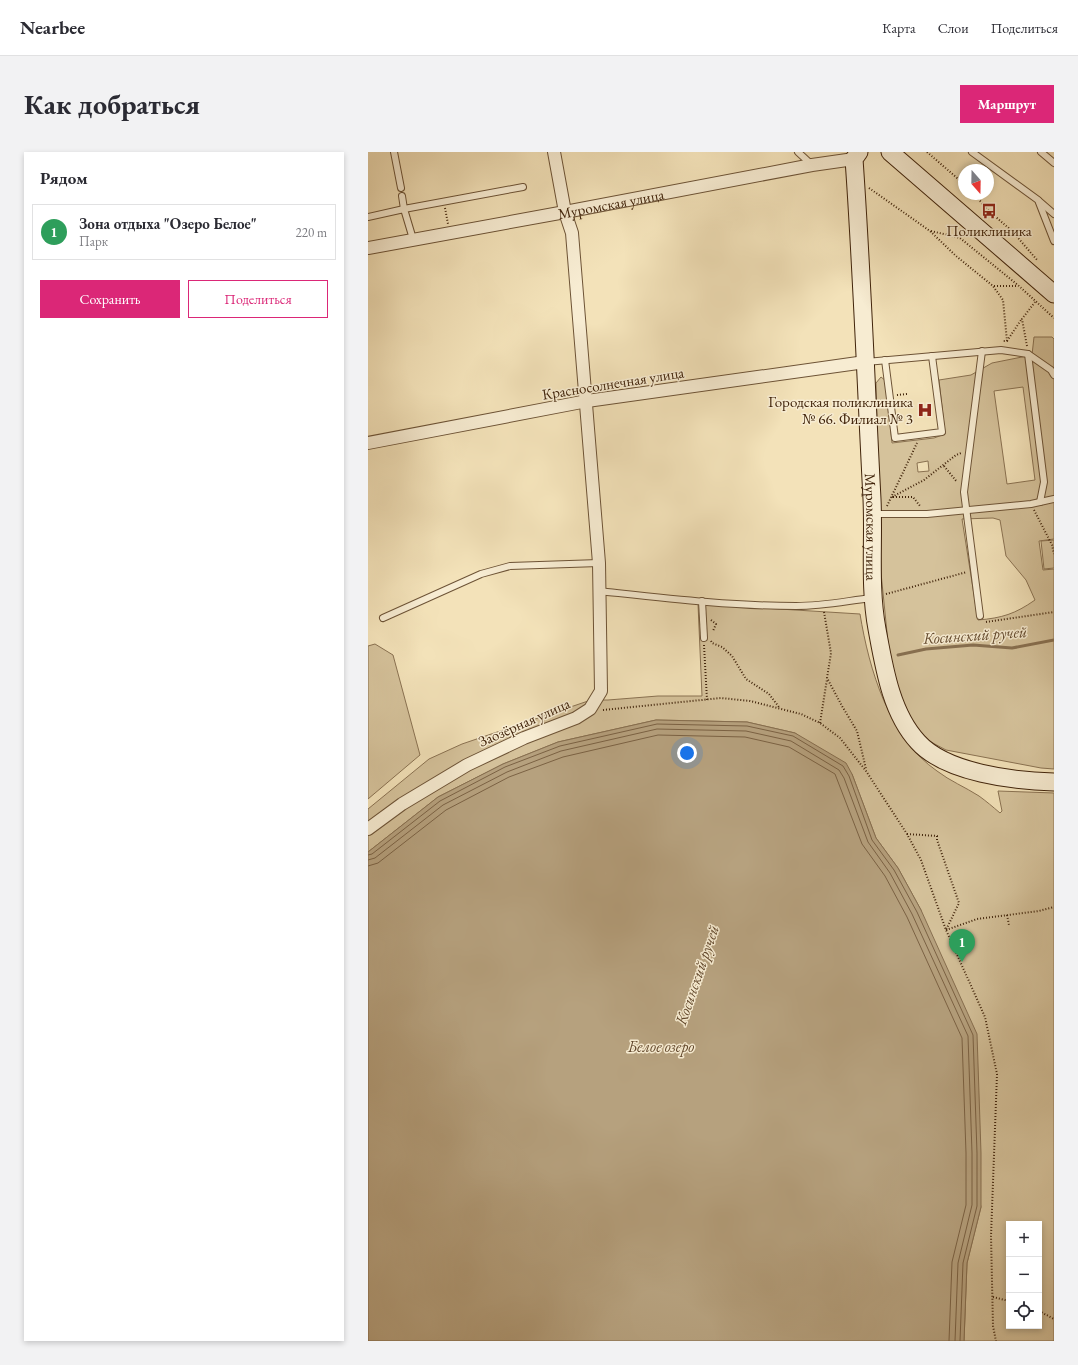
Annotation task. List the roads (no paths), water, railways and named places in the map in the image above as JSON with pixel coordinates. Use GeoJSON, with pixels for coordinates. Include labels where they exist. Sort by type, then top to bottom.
{"type":"FeatureCollection","features":[{"type":"Feature","properties":{"kind":"street","name":"Заозёрная улица"},"geometry":{"type":"LineString","coordinates":[[368,829],[402,804],[467,765],[524,738],[576,718],[590,709],[601,691],[599,563],[587,401],[572,233],[566,212],[554,152]]}},
{"type":"Feature","properties":{"kind":"street"},"geometry":{"type":"LineString","coordinates":[[890,152],[1054,294]]}},
{"type":"Feature","properties":{"kind":"street","name":"Муромская улица"},"geometry":{"type":"LineString","coordinates":[[368,248],[566,212],[856,155],[855,178],[862,272],[865,362],[878,514],[873,598],[877,628],[891,694],[902,721],[918,742],[932,753],[980,773],[1036,782],[1054,782]]}},
{"type":"Feature","properties":{"kind":"street","name":"Красносолнечная улица"},"geometry":{"type":"LineString","coordinates":[[368,443],[587,401],[865,362]]}},
{"type":"Feature","properties":{"kind":"lane"},"geometry":{"type":"LineString","coordinates":[[394,152],[401,188]]}},
{"type":"Feature","properties":{"kind":"lane"},"geometry":{"type":"LineString","coordinates":[[798,152],[812,164]]}},
{"type":"Feature","properties":{"kind":"lane"},"geometry":{"type":"LineString","coordinates":[[972,152],[1038,200],[1054,214]]}},
{"type":"Feature","properties":{"kind":"lane"},"geometry":{"type":"LineString","coordinates":[[1041,152],[1054,163]]}},
{"type":"Feature","properties":{"kind":"lane"},"geometry":{"type":"LineString","coordinates":[[368,217],[523,187]]}},
{"type":"Feature","properties":{"kind":"lane"},"geometry":{"type":"LineString","coordinates":[[402,196],[404,209],[413,239]]}},
{"type":"Feature","properties":{"kind":"lane"},"geometry":{"type":"LineString","coordinates":[[1038,200],[1054,241]]}},
{"type":"Feature","properties":{"kind":"lane"},"geometry":{"type":"LineString","coordinates":[[865,362],[1001,350],[1028,354],[1051,370],[1054,375]]}},
{"type":"Feature","properties":{"kind":"lane"},"geometry":{"type":"LineString","coordinates":[[980,616],[964,492],[968,450],[982,351]]}},
{"type":"Feature","properties":{"kind":"lane"},"geometry":{"type":"LineString","coordinates":[[1028,354],[1044,482],[1040,502]]}},
{"type":"Feature","properties":{"kind":"lane"},"geometry":{"type":"LineString","coordinates":[[885,360],[895,438],[942,432],[932,356]]}},
{"type":"Feature","properties":{"kind":"lane"},"geometry":{"type":"LineString","coordinates":[[878,514],[927,514],[1031,504],[1054,499]]}},
{"type":"Feature","properties":{"kind":"lane"},"geometry":{"type":"LineString","coordinates":[[383,618],[480,574],[510,566],[599,563]]}},
{"type":"Feature","properties":{"kind":"lane"},"geometry":{"type":"LineString","coordinates":[[599,591],[702,601],[796,606],[823,605],[873,598]]}},
{"type":"Feature","properties":{"kind":"lane"},"geometry":{"type":"LineString","coordinates":[[702,601],[704,638]]}},
{"type":"Feature","properties":{"kind":"water","name":"Белое озеро"},"geometry":{"type":"Polygon","coordinates":[[[656,720],[747,722],[795,733],[846,763],[852,774],[876,838],[898,868],[921,910],[977,1034],[981,1153],[981,1207],[967,1263],[964,1341],[368,1341],[368,852],[438,797],[503,764],[558,742],[656,720]]]}},
{"type":"Feature","properties":{"kind":"waterway","name":"Косинский ручей"},"geometry":{"type":"LineString","coordinates":[[898,655],[926,649],[973,645],[1012,648],[1054,640]]}},
{"type":"Feature","properties":{"kind":"place","name":"Поликлиника"},"geometry":{"type":"Point","coordinates":[989,211]}},
{"type":"Feature","properties":{"kind":"place","name":"Городская поликлиника № 66. Филиал № 3"},"geometry":{"type":"Point","coordinates":[925,410]}},
{"type":"Feature","properties":{"kind":"place","name":"Зона отдыха \"Озеро Белое\""},"geometry":{"type":"Point","coordinates":[962,962]}}]}
